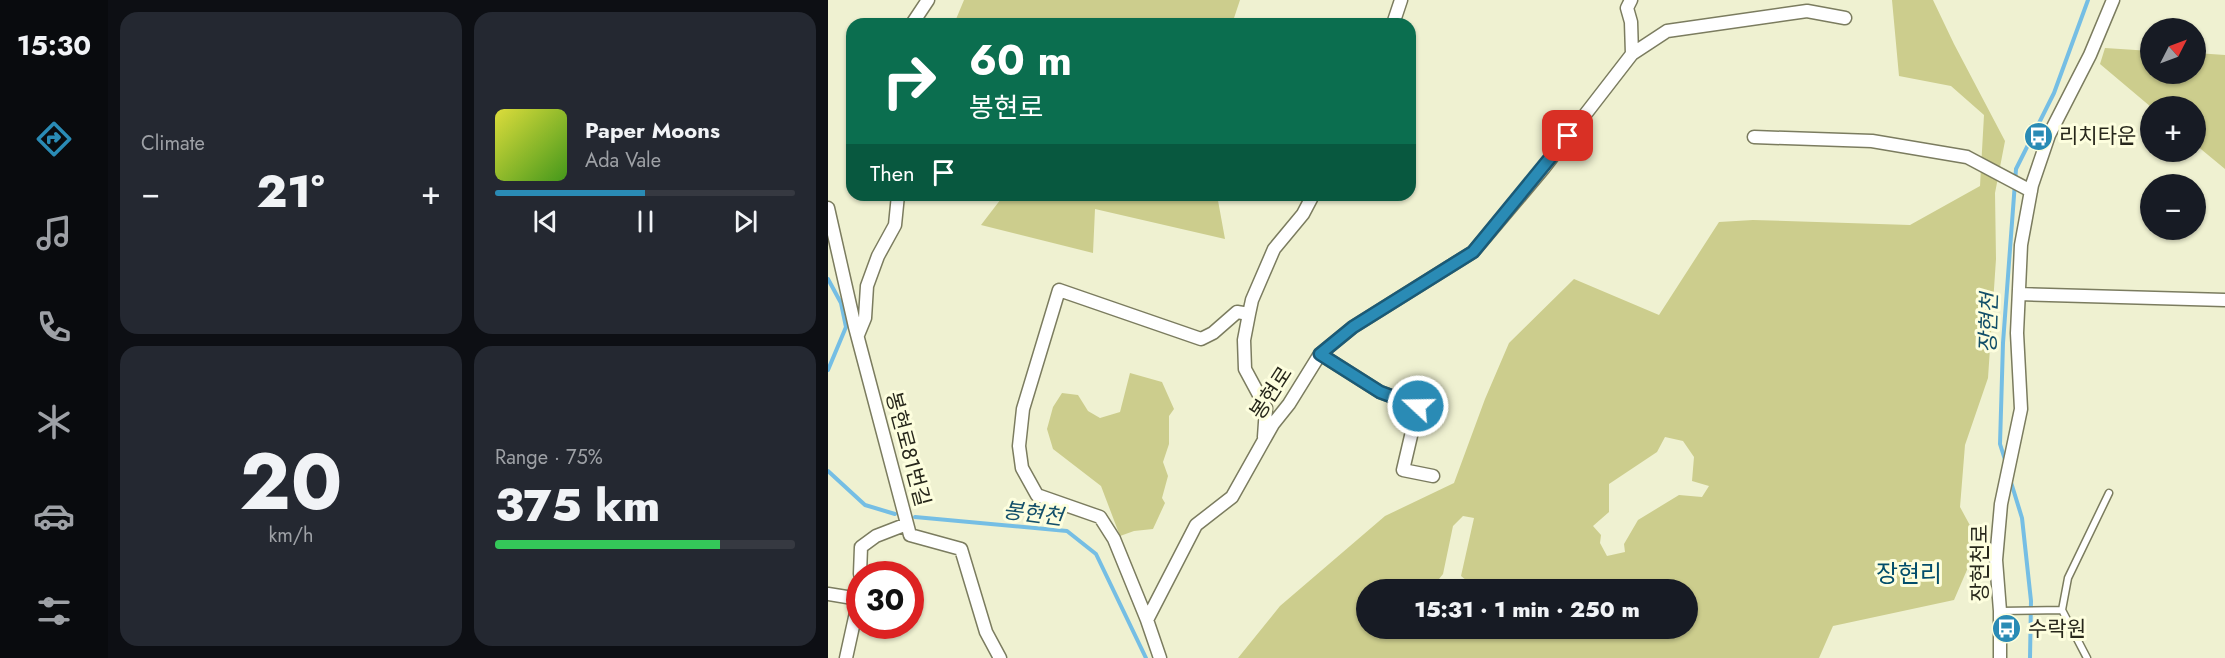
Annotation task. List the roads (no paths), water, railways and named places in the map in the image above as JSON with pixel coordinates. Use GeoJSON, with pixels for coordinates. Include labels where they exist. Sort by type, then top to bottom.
{"type":"FeatureCollection","features":[{"type":"Feature","properties":{"kind":"street"},"geometry":{"type":"LineString","coordinates":[[916,18],[928,0]]}},
{"type":"Feature","properties":{"kind":"street"},"geometry":{"type":"LineString","coordinates":[[1396,18],[1401,0]]}},
{"type":"Feature","properties":{"kind":"street"},"geometry":{"type":"LineString","coordinates":[[1631,0],[1627,8],[1631,22],[1632,54]]}},
{"type":"Feature","properties":{"kind":"street","name":"장현천로"},"geometry":{"type":"LineString","coordinates":[[2000,658],[2000,611],[1996,560],[2001,504],[2021,409],[2017,333],[2026,189],[2049,135],[2090,55],[2113,0]]}},
{"type":"Feature","properties":{"kind":"street","name":"봉현로"},"geometry":{"type":"LineString","coordinates":[[1147,620],[1196,525],[1232,497],[1273,424],[1289,404],[1320,354],[1353,327],[1473,252],[1543,169],[1632,54],[1667,31],[1807,11],[1845,18]]}},
{"type":"Feature","properties":{"kind":"street"},"geometry":{"type":"LineString","coordinates":[[1754,137],[1872,141],[1967,158],[2026,189]]}},
{"type":"Feature","properties":{"kind":"street"},"geometry":{"type":"LineString","coordinates":[[858,335],[865,318],[867,286],[878,256],[895,225],[897,201]]}},
{"type":"Feature","properties":{"kind":"street"},"geometry":{"type":"LineString","coordinates":[[1263,443],[1266,408],[1245,369],[1244,340],[1249,314],[1252,300],[1274,249],[1303,214],[1310,201]]}},
{"type":"Feature","properties":{"kind":"street","name":"봉현로81번길"},"geometry":{"type":"LineString","coordinates":[[828,208],[910,535],[961,549],[986,632],[1000,658]]}},
{"type":"Feature","properties":{"kind":"street"},"geometry":{"type":"LineString","coordinates":[[1160,658],[1114,539],[1100,517],[1037,495],[1022,468],[1019,446],[1023,409],[1059,290],[1201,339],[1213,333],[1237,312],[1249,314]]}},
{"type":"Feature","properties":{"kind":"street"},"geometry":{"type":"LineString","coordinates":[[2019,294],[2225,300]]}},
{"type":"Feature","properties":{"kind":"street"},"geometry":{"type":"LineString","coordinates":[[1320,354],[1380,392],[1418,406],[1403,470],[1433,476]]}},
{"type":"Feature","properties":{"kind":"street"},"geometry":{"type":"LineString","coordinates":[[860,561],[861,547],[876,536],[907,524]]}},
{"type":"Feature","properties":{"kind":"street"},"geometry":{"type":"LineString","coordinates":[[828,594],[846,597]]}},
{"type":"Feature","properties":{"kind":"street"},"geometry":{"type":"LineString","coordinates":[[846,658],[850,639]]}},
{"type":"Feature","properties":{"kind":"lane"},"geometry":{"type":"LineString","coordinates":[[2086,658],[2062,610],[2068,578],[2109,493]]}},
{"type":"Feature","properties":{"kind":"lane"},"geometry":{"type":"LineString","coordinates":[[2000,611],[2062,610]]}},
{"type":"Feature","properties":{"kind":"waterway","name":"장현천"},"geometry":{"type":"LineString","coordinates":[[2006,463],[2000,444],[2003,343],[2016,169],[2054,93],[2088,0]]}},
{"type":"Feature","properties":{"kind":"waterway","name":"봉현천"},"geometry":{"type":"LineString","coordinates":[[828,279],[841,303],[846,327],[828,370]]}},
{"type":"Feature","properties":{"kind":"waterway","name":"봉현천"},"geometry":{"type":"LineString","coordinates":[[828,471],[865,505],[895,514]]}},
{"type":"Feature","properties":{"kind":"waterway","name":"장현천"},"geometry":{"type":"LineString","coordinates":[[2010,479],[2022,518],[2031,601],[2030,658]]}},
{"type":"Feature","properties":{"kind":"waterway","name":"봉현천"},"geometry":{"type":"LineString","coordinates":[[915,517],[1067,531],[1096,554],[1146,658]]}},
{"type":"Feature","properties":{"kind":"place","name":"리치타운"},"geometry":{"type":"Point","coordinates":[2038,136]}},
{"type":"Feature","properties":{"kind":"place","name":"수락원"},"geometry":{"type":"Point","coordinates":[2007,629]}},
{"type":"Feature","properties":{"kind":"district","name":"장현리"},"geometry":{"type":"Point","coordinates":[1909,573]}}]}
